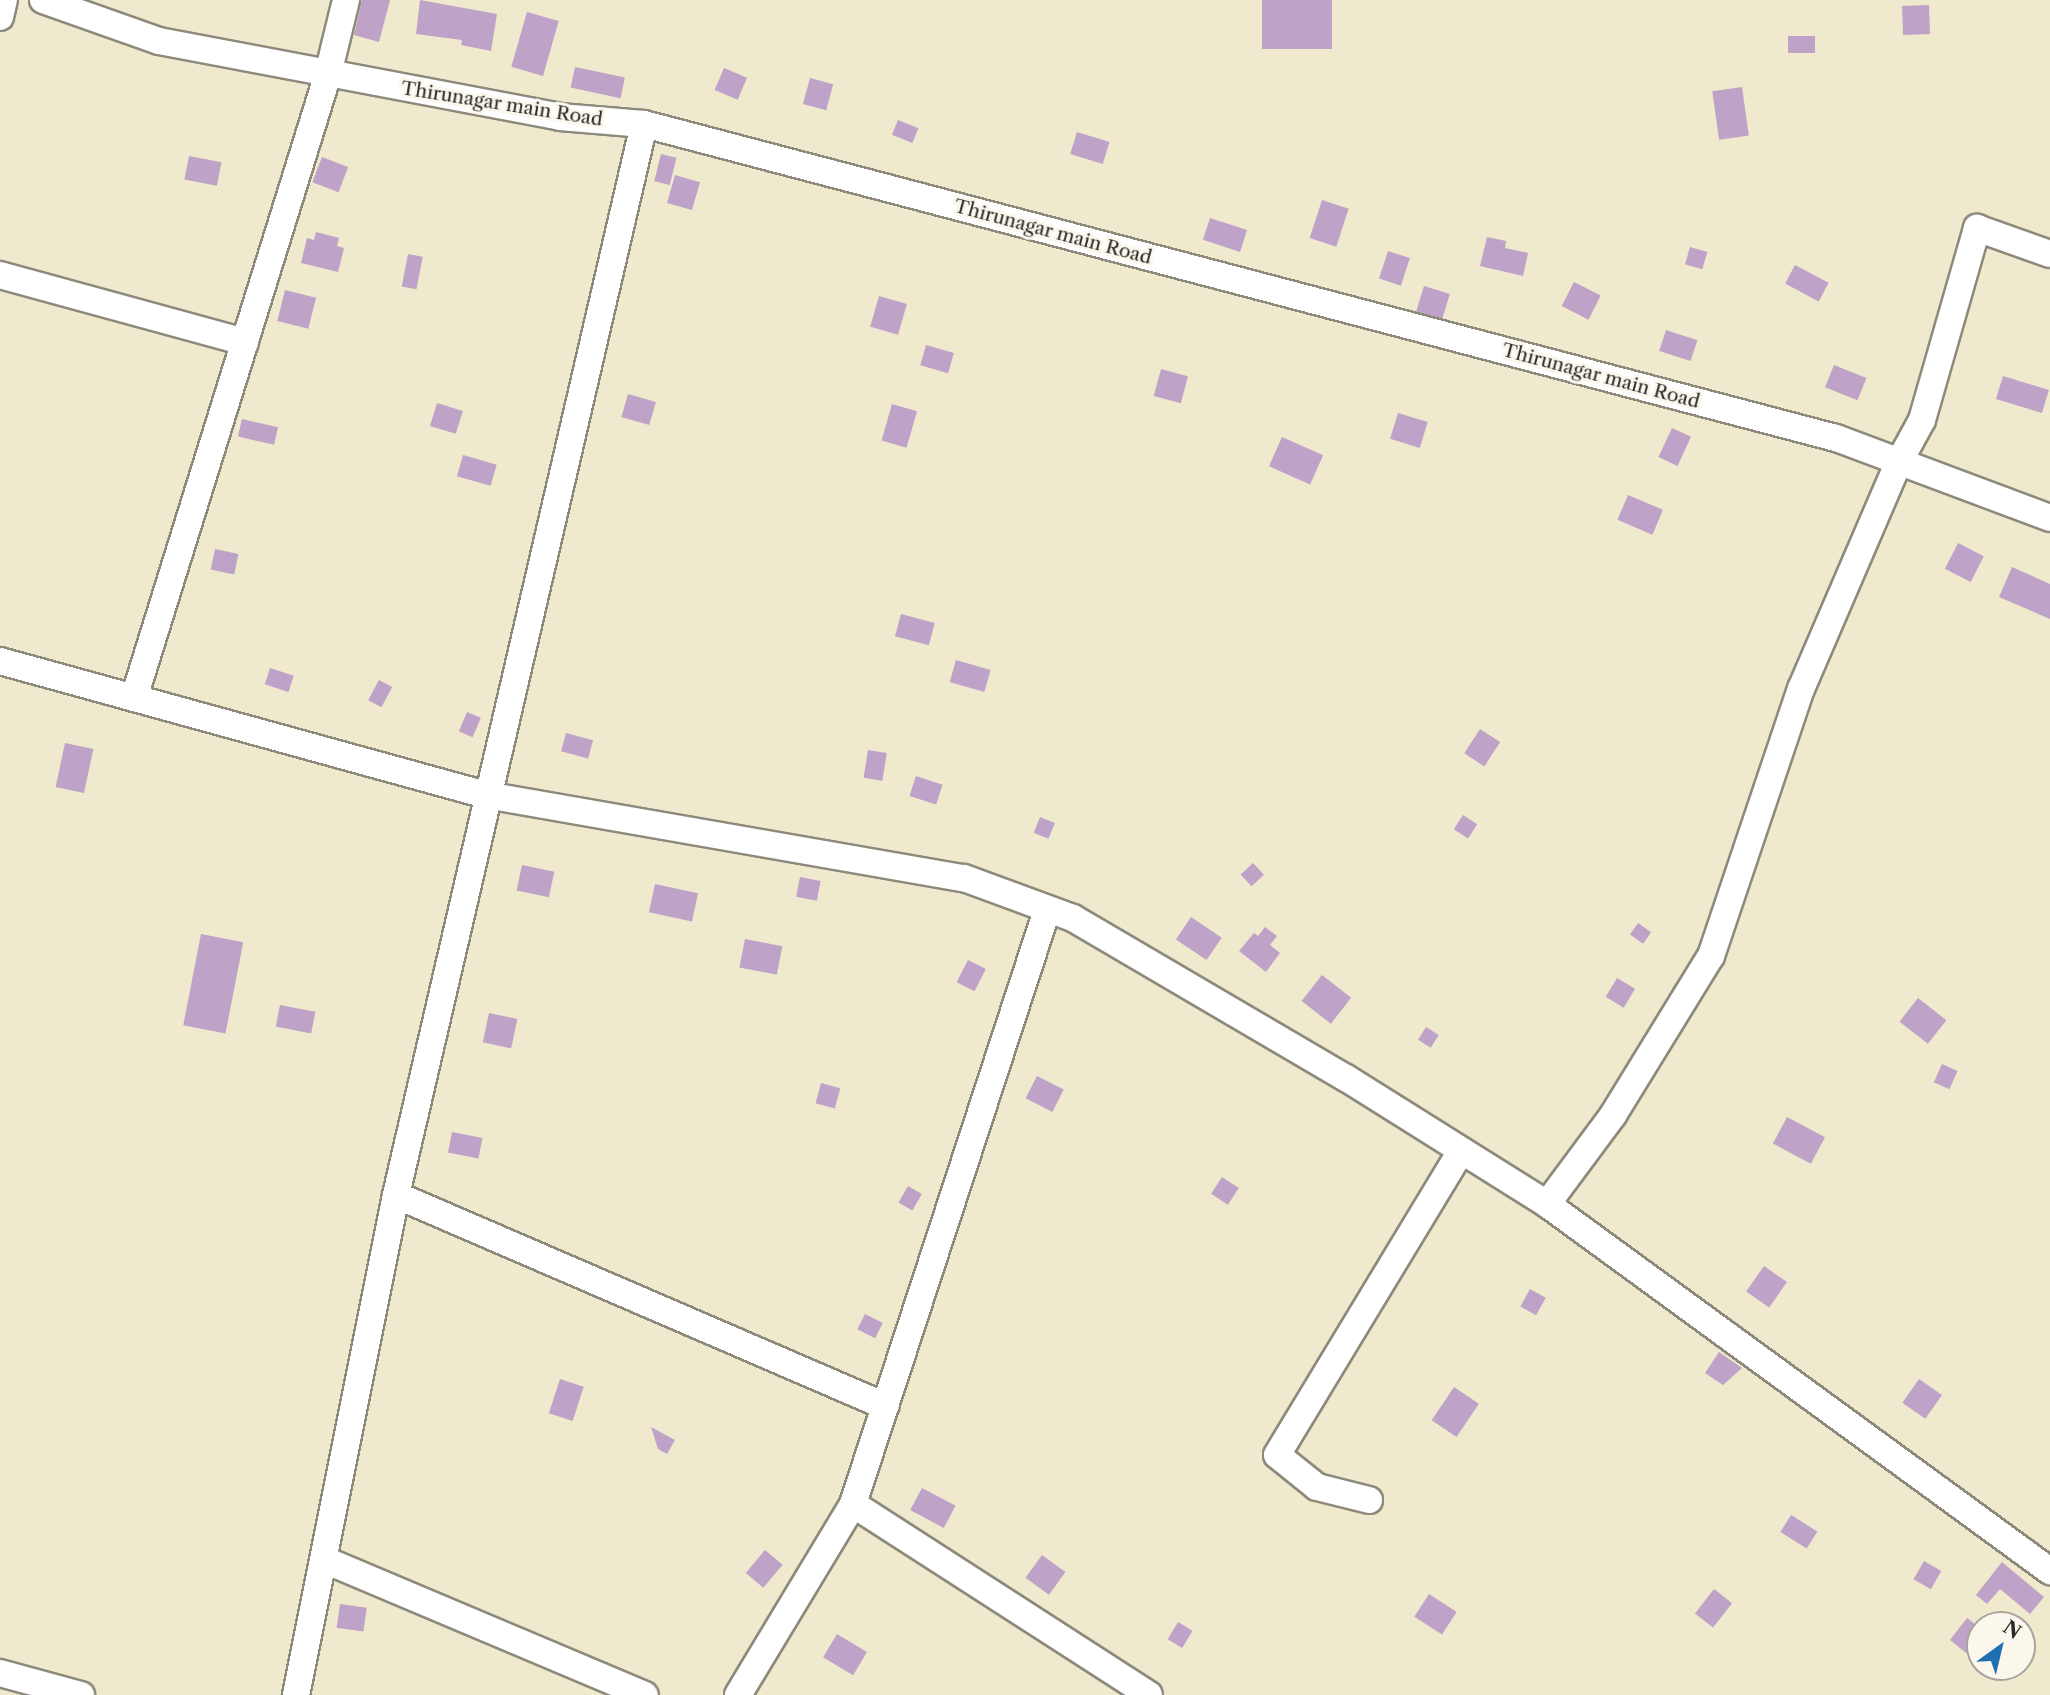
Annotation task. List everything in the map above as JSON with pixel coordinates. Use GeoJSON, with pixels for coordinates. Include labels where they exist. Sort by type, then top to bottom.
{"type":"FeatureCollection","features":[{"type":"Feature","properties":{"kind":"street"},"geometry":{"type":"LineString","coordinates":[[0,17],[4,0]]}},
{"type":"Feature","properties":{"kind":"street","name":"Thirunagar main Road"},"geometry":{"type":"LineString","coordinates":[[43,0],[159,41],[560,117],[644,124],[1836,438],[1898,464],[2050,518]]}},
{"type":"Feature","properties":{"kind":"street"},"geometry":{"type":"LineString","coordinates":[[134,698],[328,74],[346,0]]}},
{"type":"Feature","properties":{"kind":"street"},"geometry":{"type":"LineString","coordinates":[[296,1695],[396,1195],[486,795],[644,124]]}},
{"type":"Feature","properties":{"kind":"street"},"geometry":{"type":"LineString","coordinates":[[1547,1204],[1613,1115],[1711,956],[1801,689],[1898,464],[1922,420],[1977,228],[2050,254]]}},
{"type":"Feature","properties":{"kind":"street"},"geometry":{"type":"LineString","coordinates":[[0,275],[244,342]]}},
{"type":"Feature","properties":{"kind":"street"},"geometry":{"type":"LineString","coordinates":[[0,661],[486,795],[964,878],[1073,918],[1547,1204],[2050,1571]]}},
{"type":"Feature","properties":{"kind":"street"},"geometry":{"type":"LineString","coordinates":[[738,1695],[853,1504],[1047,909]]}},
{"type":"Feature","properties":{"kind":"street"},"geometry":{"type":"LineString","coordinates":[[1369,1500],[1317,1487],[1278,1455],[1461,1151]]}},
{"type":"Feature","properties":{"kind":"street"},"geometry":{"type":"LineString","coordinates":[[396,1195],[885,1406]]}},
{"type":"Feature","properties":{"kind":"street"},"geometry":{"type":"LineString","coordinates":[[853,1504],[1149,1695]]}},
{"type":"Feature","properties":{"kind":"street"},"geometry":{"type":"LineString","coordinates":[[325,1560],[645,1695]]}},
{"type":"Feature","properties":{"kind":"street"},"geometry":{"type":"LineString","coordinates":[[0,1673],[81,1695]]}},
{"type":"Feature","properties":{"kind":"building"},"geometry":{"type":"Polygon","coordinates":[[[362,0],[390,0],[379,42],[354,35],[362,0]]]}},
{"type":"Feature","properties":{"kind":"building"},"geometry":{"type":"Polygon","coordinates":[[[420,0],[497,14],[491,51],[461,45],[462,40],[416,34],[420,0]]]}},
{"type":"Feature","properties":{"kind":"building"},"geometry":{"type":"Polygon","coordinates":[[[1262,0],[1332,0],[1332,49],[1262,49],[1262,0]]]}},
{"type":"Feature","properties":{"kind":"building"},"geometry":{"type":"Polygon","coordinates":[[[1929,5],[1930,34],[1903,35],[1902,6],[1929,5]]]}},
{"type":"Feature","properties":{"kind":"building"},"geometry":{"type":"Polygon","coordinates":[[[527,12],[559,21],[543,76],[511,67],[527,12]]]}},
{"type":"Feature","properties":{"kind":"building"},"geometry":{"type":"Polygon","coordinates":[[[1788,36],[1815,36],[1815,53],[1788,53],[1788,36]]]}},
{"type":"Feature","properties":{"kind":"building"},"geometry":{"type":"Polygon","coordinates":[[[575,67],[625,78],[621,98],[571,88],[575,67]]]}},
{"type":"Feature","properties":{"kind":"building"},"geometry":{"type":"Polygon","coordinates":[[[724,68],[747,78],[738,100],[715,90],[724,68]]]}},
{"type":"Feature","properties":{"kind":"building"},"geometry":{"type":"Polygon","coordinates":[[[810,78],[833,84],[826,110],[803,104],[810,78]]]}},
{"type":"Feature","properties":{"kind":"building"},"geometry":{"type":"Polygon","coordinates":[[[1742,87],[1749,136],[1719,140],[1712,91],[1742,87]]]}},
{"type":"Feature","properties":{"kind":"building"},"geometry":{"type":"Polygon","coordinates":[[[898,120],[918,128],[912,143],[892,135],[898,120]]]}},
{"type":"Feature","properties":{"kind":"building"},"geometry":{"type":"Polygon","coordinates":[[[1077,132],[1110,142],[1103,164],[1070,154],[1077,132]]]}},
{"type":"Feature","properties":{"kind":"building"},"geometry":{"type":"Polygon","coordinates":[[[661,154],[677,158],[670,185],[654,181],[661,154]]]}},
{"type":"Feature","properties":{"kind":"building"},"geometry":{"type":"Polygon","coordinates":[[[189,156],[221,162],[217,186],[184,180],[189,156]]]}},
{"type":"Feature","properties":{"kind":"building"},"geometry":{"type":"Polygon","coordinates":[[[322,157],[348,167],[338,192],[312,182],[322,157]]]}},
{"type":"Feature","properties":{"kind":"building"},"geometry":{"type":"Polygon","coordinates":[[[675,175],[700,182],[692,210],[667,203],[675,175]]]}},
{"type":"Feature","properties":{"kind":"building"},"geometry":{"type":"Polygon","coordinates":[[[1322,200],[1349,209],[1336,247],[1310,238],[1322,200]]]}},
{"type":"Feature","properties":{"kind":"building"},"geometry":{"type":"Polygon","coordinates":[[[1210,218],[1247,230],[1240,252],[1203,240],[1210,218]]]}},
{"type":"Feature","properties":{"kind":"building"},"geometry":{"type":"Polygon","coordinates":[[[316,232],[339,238],[337,246],[344,248],[338,272],[301,263],[307,238],[314,240],[316,232]]]}},
{"type":"Feature","properties":{"kind":"building"},"geometry":{"type":"Polygon","coordinates":[[[1487,237],[1506,241],[1505,248],[1528,253],[1523,276],[1480,266],[1487,237]]]}},
{"type":"Feature","properties":{"kind":"building"},"geometry":{"type":"Polygon","coordinates":[[[1690,247],[1707,252],[1702,269],[1685,264],[1690,247]]]}},
{"type":"Feature","properties":{"kind":"building"},"geometry":{"type":"Polygon","coordinates":[[[1388,251],[1410,258],[1401,286],[1379,279],[1388,251]]]}},
{"type":"Feature","properties":{"kind":"building"},"geometry":{"type":"Polygon","coordinates":[[[408,254],[423,257],[416,289],[402,286],[408,254]]]}},
{"type":"Feature","properties":{"kind":"building"},"geometry":{"type":"Polygon","coordinates":[[[1795,265],[1829,283],[1819,301],[1785,284],[1795,265]]]}},
{"type":"Feature","properties":{"kind":"building"},"geometry":{"type":"Polygon","coordinates":[[[1574,282],[1601,296],[1588,320],[1562,306],[1574,282]]]}},
{"type":"Feature","properties":{"kind":"building"},"geometry":{"type":"Polygon","coordinates":[[[1424,286],[1450,294],[1442,320],[1416,312],[1424,286]]]}},
{"type":"Feature","properties":{"kind":"building"},"geometry":{"type":"Polygon","coordinates":[[[285,290],[316,298],[308,329],[277,321],[285,290]]]}},
{"type":"Feature","properties":{"kind":"building"},"geometry":{"type":"Polygon","coordinates":[[[879,296],[907,304],[898,335],[870,327],[879,296]]]}},
{"type":"Feature","properties":{"kind":"building"},"geometry":{"type":"Polygon","coordinates":[[[1666,330],[1697,340],[1691,361],[1659,351],[1666,330]]]}},
{"type":"Feature","properties":{"kind":"building"},"geometry":{"type":"Polygon","coordinates":[[[926,345],[954,353],[948,373],[920,365],[926,345]]]}},
{"type":"Feature","properties":{"kind":"building"},"geometry":{"type":"Polygon","coordinates":[[[1834,365],[1866,378],[1857,400],[1825,387],[1834,365]]]}},
{"type":"Feature","properties":{"kind":"building"},"geometry":{"type":"Polygon","coordinates":[[[1161,369],[1188,376],[1181,403],[1154,396],[1161,369]]]}},
{"type":"Feature","properties":{"kind":"building"},"geometry":{"type":"Polygon","coordinates":[[[2003,376],[2049,390],[2042,413],[1996,399],[2003,376]]]}},
{"type":"Feature","properties":{"kind":"building"},"geometry":{"type":"Polygon","coordinates":[[[628,394],[656,402],[649,425],[621,417],[628,394]]]}},
{"type":"Feature","properties":{"kind":"building"},"geometry":{"type":"Polygon","coordinates":[[[437,403],[463,411],[456,434],[430,426],[437,403]]]}},
{"type":"Feature","properties":{"kind":"building"},"geometry":{"type":"Polygon","coordinates":[[[892,404],[917,411],[907,448],[882,441],[892,404]]]}},
{"type":"Feature","properties":{"kind":"building"},"geometry":{"type":"Polygon","coordinates":[[[1398,413],[1428,422],[1420,448],[1390,439],[1398,413]]]}},
{"type":"Feature","properties":{"kind":"building"},"geometry":{"type":"Polygon","coordinates":[[[242,419],[278,427],[274,445],[238,437],[242,419]]]}},
{"type":"Feature","properties":{"kind":"building"},"geometry":{"type":"Polygon","coordinates":[[[1672,428],[1691,437],[1678,466],[1658,457],[1672,428]]]}},
{"type":"Feature","properties":{"kind":"building"},"geometry":{"type":"Polygon","coordinates":[[[1282,437],[1323,455],[1310,485],[1269,466],[1282,437]]]}},
{"type":"Feature","properties":{"kind":"building"},"geometry":{"type":"Polygon","coordinates":[[[463,455],[497,465],[491,486],[457,476],[463,455]]]}},
{"type":"Feature","properties":{"kind":"building"},"geometry":{"type":"Polygon","coordinates":[[[1628,495],[1663,510],[1652,535],[1617,520],[1628,495]]]}},
{"type":"Feature","properties":{"kind":"building"},"geometry":{"type":"Polygon","coordinates":[[[1958,543],[1984,556],[1971,582],[1945,569],[1958,543]]]}},
{"type":"Feature","properties":{"kind":"building"},"geometry":{"type":"Polygon","coordinates":[[[215,549],[238,554],[234,575],[211,570],[215,549]]]}},
{"type":"Feature","properties":{"kind":"building"},"geometry":{"type":"Polygon","coordinates":[[[2012,567],[2050,584],[2050,619],[1999,597],[2012,567]]]}},
{"type":"Feature","properties":{"kind":"building"},"geometry":{"type":"Polygon","coordinates":[[[901,614],[935,623],[929,645],[895,636],[901,614]]]}},
{"type":"Feature","properties":{"kind":"building"},"geometry":{"type":"Polygon","coordinates":[[[956,660],[991,670],[984,692],[950,682],[956,660]]]}},
{"type":"Feature","properties":{"kind":"building"},"geometry":{"type":"Polygon","coordinates":[[[270,668],[294,676],[289,692],[265,684],[270,668]]]}},
{"type":"Feature","properties":{"kind":"building"},"geometry":{"type":"Polygon","coordinates":[[[379,680],[392,687],[381,707],[368,700],[379,680]]]}},
{"type":"Feature","properties":{"kind":"building"},"geometry":{"type":"Polygon","coordinates":[[[467,712],[481,718],[473,737],[459,731],[467,712]]]}},
{"type":"Feature","properties":{"kind":"building"},"geometry":{"type":"Polygon","coordinates":[[[1480,729],[1500,742],[1484,766],[1464,753],[1480,729]]]}},
{"type":"Feature","properties":{"kind":"building"},"geometry":{"type":"Polygon","coordinates":[[[566,733],[593,740],[588,759],[561,751],[566,733]]]}},
{"type":"Feature","properties":{"kind":"building"},"geometry":{"type":"Polygon","coordinates":[[[65,743],[93,749],[84,793],[56,787],[65,743]]]}},
{"type":"Feature","properties":{"kind":"building"},"geometry":{"type":"Polygon","coordinates":[[[868,750],[887,753],[882,781],[864,778],[868,750]]]}},
{"type":"Feature","properties":{"kind":"building"},"geometry":{"type":"Polygon","coordinates":[[[916,776],[943,785],[936,805],[910,796],[916,776]]]}},
{"type":"Feature","properties":{"kind":"building"},"geometry":{"type":"Polygon","coordinates":[[[1463,815],[1477,824],[1468,839],[1454,829],[1463,815]]]}},
{"type":"Feature","properties":{"kind":"building"},"geometry":{"type":"Polygon","coordinates":[[[1040,817],[1055,823],[1048,839],[1034,833],[1040,817]]]}},
{"type":"Feature","properties":{"kind":"building"},"geometry":{"type":"Polygon","coordinates":[[[1253,863],[1264,875],[1251,886],[1241,875],[1253,863]]]}},
{"type":"Feature","properties":{"kind":"building"},"geometry":{"type":"Polygon","coordinates":[[[522,865],[554,872],[549,897],[517,890],[522,865]]]}},
{"type":"Feature","properties":{"kind":"building"},"geometry":{"type":"Polygon","coordinates":[[[800,877],[821,881],[817,901],[796,897],[800,877]]]}},
{"type":"Feature","properties":{"kind":"building"},"geometry":{"type":"Polygon","coordinates":[[[655,884],[698,893],[692,922],[649,912],[655,884]]]}},
{"type":"Feature","properties":{"kind":"building"},"geometry":{"type":"Polygon","coordinates":[[[1191,917],[1222,938],[1207,960],[1176,939],[1191,917]]]}},
{"type":"Feature","properties":{"kind":"building"},"geometry":{"type":"Polygon","coordinates":[[[1638,923],[1651,932],[1643,944],[1630,934],[1638,923]]]}},
{"type":"Feature","properties":{"kind":"building"},"geometry":{"type":"Polygon","coordinates":[[[1265,927],[1277,936],[1270,945],[1280,953],[1266,972],[1239,951],[1254,933],[1258,936],[1265,927]]]}},
{"type":"Feature","properties":{"kind":"building"},"geometry":{"type":"Polygon","coordinates":[[[201,934],[243,942],[225,1033],[183,1025],[201,934]]]}},
{"type":"Feature","properties":{"kind":"building"},"geometry":{"type":"Polygon","coordinates":[[[745,939],[782,946],[777,975],[739,967],[745,939]]]}},
{"type":"Feature","properties":{"kind":"building"},"geometry":{"type":"Polygon","coordinates":[[[968,960],[986,969],[974,991],[957,982],[968,960]]]}},
{"type":"Feature","properties":{"kind":"building"},"geometry":{"type":"Polygon","coordinates":[[[1322,975],[1351,998],[1331,1024],[1302,1001],[1322,975]]]}},
{"type":"Feature","properties":{"kind":"building"},"geometry":{"type":"Polygon","coordinates":[[[1617,978],[1635,989],[1624,1008],[1606,997],[1617,978]]]}},
{"type":"Feature","properties":{"kind":"building"},"geometry":{"type":"Polygon","coordinates":[[[1918,998],[1946,1020],[1928,1044],[1900,1022],[1918,998]]]}},
{"type":"Feature","properties":{"kind":"building"},"geometry":{"type":"Polygon","coordinates":[[[280,1005],[315,1012],[311,1033],[276,1027],[280,1005]]]}},
{"type":"Feature","properties":{"kind":"building"},"geometry":{"type":"Polygon","coordinates":[[[489,1013],[517,1019],[511,1048],[483,1042],[489,1013]]]}},
{"type":"Feature","properties":{"kind":"building"},"geometry":{"type":"Polygon","coordinates":[[[1426,1027],[1439,1035],[1431,1048],[1418,1040],[1426,1027]]]}},
{"type":"Feature","properties":{"kind":"building"},"geometry":{"type":"Polygon","coordinates":[[[1942,1064],[1958,1071],[1949,1089],[1934,1082],[1942,1064]]]}},
{"type":"Feature","properties":{"kind":"building"},"geometry":{"type":"Polygon","coordinates":[[[1037,1076],[1064,1090],[1052,1112],[1026,1098],[1037,1076]]]}},
{"type":"Feature","properties":{"kind":"building"},"geometry":{"type":"Polygon","coordinates":[[[821,1083],[840,1088],[835,1108],[816,1103],[821,1083]]]}},
{"type":"Feature","properties":{"kind":"building"},"geometry":{"type":"Polygon","coordinates":[[[1787,1117],[1825,1137],[1811,1164],[1773,1143],[1787,1117]]]}},
{"type":"Feature","properties":{"kind":"building"},"geometry":{"type":"Polygon","coordinates":[[[452,1132],[482,1138],[478,1159],[448,1153],[452,1132]]]}},
{"type":"Feature","properties":{"kind":"building"},"geometry":{"type":"Polygon","coordinates":[[[1222,1177],[1239,1188],[1228,1205],[1211,1194],[1222,1177]]]}},
{"type":"Feature","properties":{"kind":"building"},"geometry":{"type":"Polygon","coordinates":[[[908,1186],[922,1194],[912,1210],[898,1202],[908,1186]]]}},
{"type":"Feature","properties":{"kind":"building"},"geometry":{"type":"Polygon","coordinates":[[[1764,1266],[1787,1282],[1769,1307],[1746,1291],[1764,1266]]]}},
{"type":"Feature","properties":{"kind":"building"},"geometry":{"type":"Polygon","coordinates":[[[1530,1289],[1546,1298],[1536,1315],[1520,1306],[1530,1289]]]}},
{"type":"Feature","properties":{"kind":"building"},"geometry":{"type":"Polygon","coordinates":[[[865,1314],[883,1323],[875,1338],[857,1329],[865,1314]]]}},
{"type":"Feature","properties":{"kind":"building"},"geometry":{"type":"Polygon","coordinates":[[[1719,1352],[1742,1368],[1723,1385],[1705,1373],[1719,1352]]]}},
{"type":"Feature","properties":{"kind":"building"},"geometry":{"type":"Polygon","coordinates":[[[560,1379],[584,1387],[573,1421],[549,1413],[560,1379]]]}},
{"type":"Feature","properties":{"kind":"building"},"geometry":{"type":"Polygon","coordinates":[[[1919,1379],[1942,1395],[1925,1419],[1902,1403],[1919,1379]]]}},
{"type":"Feature","properties":{"kind":"building"},"geometry":{"type":"Polygon","coordinates":[[[1454,1387],[1479,1404],[1457,1437],[1432,1420],[1454,1387]]]}},
{"type":"Feature","properties":{"kind":"building"},"geometry":{"type":"Polygon","coordinates":[[[651,1427],[675,1440],[667,1454],[658,1449],[651,1427]]]}},
{"type":"Feature","properties":{"kind":"building"},"geometry":{"type":"Polygon","coordinates":[[[922,1488],[956,1506],[944,1528],[910,1510],[922,1488]]]}},
{"type":"Feature","properties":{"kind":"building"},"geometry":{"type":"Polygon","coordinates":[[[1791,1515],[1817,1531],[1807,1548],[1780,1532],[1791,1515]]]}},
{"type":"Feature","properties":{"kind":"building"},"geometry":{"type":"Polygon","coordinates":[[[765,1550],[783,1565],[763,1588],[746,1573],[765,1550]]]}},
{"type":"Feature","properties":{"kind":"building"},"geometry":{"type":"Polygon","coordinates":[[[1042,1555],[1065,1572],[1049,1595],[1026,1578],[1042,1555]]]}},
{"type":"Feature","properties":{"kind":"building"},"geometry":{"type":"Polygon","coordinates":[[[1924,1561],[1941,1571],[1931,1589],[1914,1579],[1924,1561]]]}},
{"type":"Feature","properties":{"kind":"building"},"geometry":{"type":"Polygon","coordinates":[[[2002,1562],[2044,1597],[2032,1611],[2026,1611],[2000,1589],[1987,1604],[1976,1595],[2002,1562]]]}},
{"type":"Feature","properties":{"kind":"building"},"geometry":{"type":"Polygon","coordinates":[[[1714,1589],[1732,1603],[1713,1628],[1695,1613],[1714,1589]]]}},
{"type":"Feature","properties":{"kind":"building"},"geometry":{"type":"Polygon","coordinates":[[[1429,1594],[1457,1612],[1442,1635],[1414,1617],[1429,1594]]]}},
{"type":"Feature","properties":{"kind":"building"},"geometry":{"type":"Polygon","coordinates":[[[340,1604],[367,1608],[363,1632],[337,1628],[340,1604]]]}},
{"type":"Feature","properties":{"kind":"building"},"geometry":{"type":"Polygon","coordinates":[[[1966,1619],[1966,1653],[1950,1640],[1966,1619]]]}},
{"type":"Feature","properties":{"kind":"building"},"geometry":{"type":"Polygon","coordinates":[[[1178,1622],[1193,1631],[1182,1648],[1168,1639],[1178,1622]]]}},
{"type":"Feature","properties":{"kind":"building"},"geometry":{"type":"Polygon","coordinates":[[[837,1634],[867,1652],[853,1675],[823,1657],[837,1634]]]}}]}
